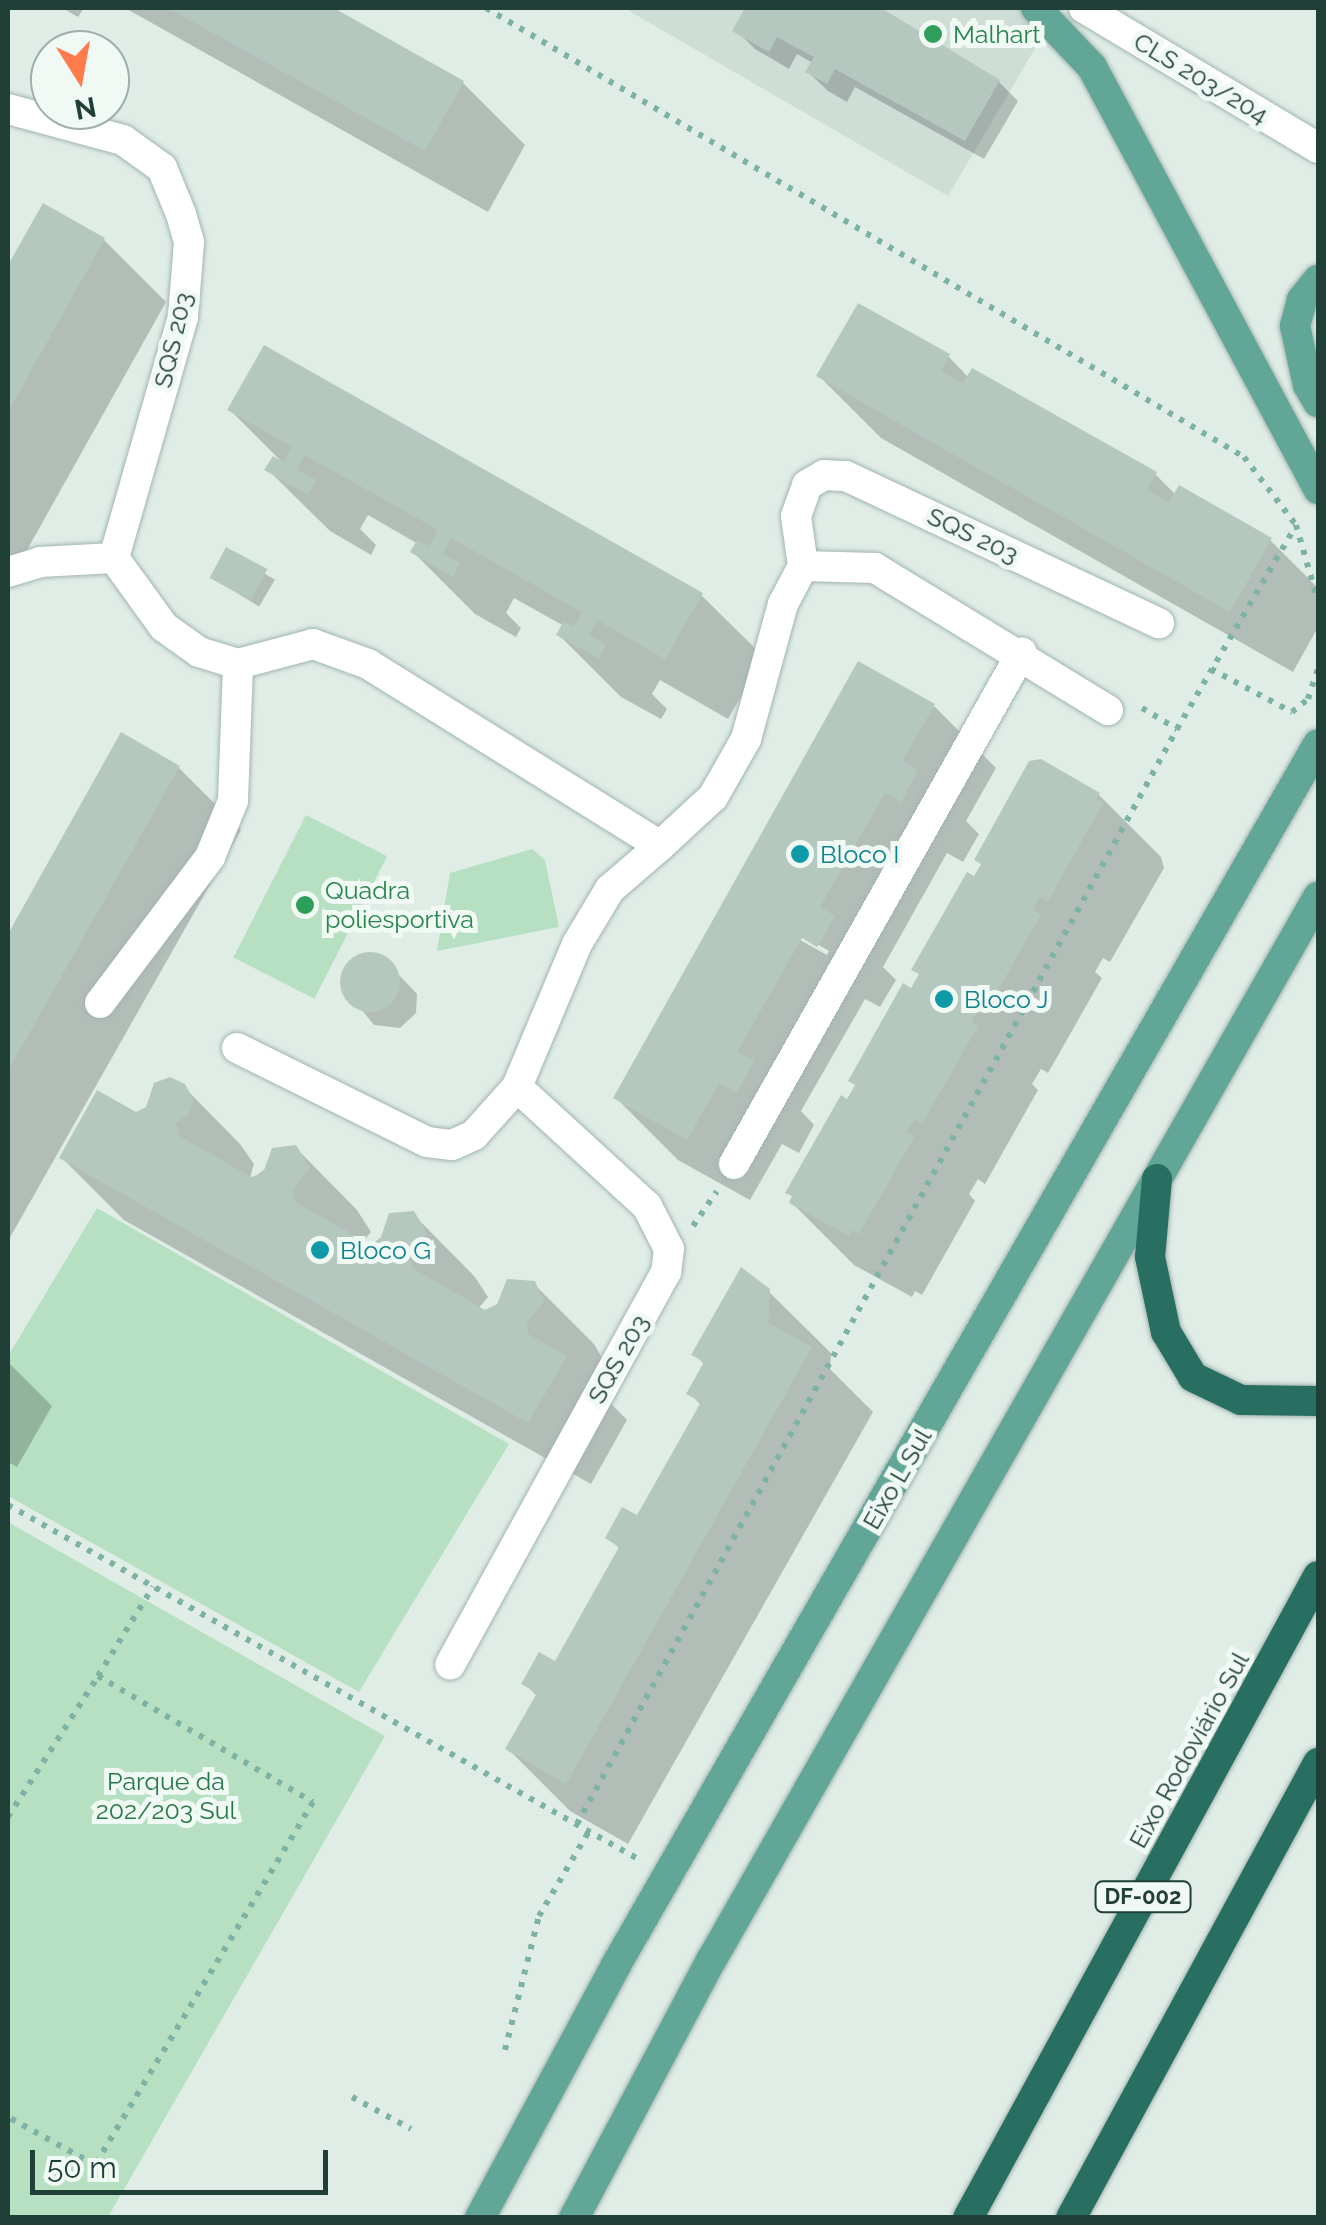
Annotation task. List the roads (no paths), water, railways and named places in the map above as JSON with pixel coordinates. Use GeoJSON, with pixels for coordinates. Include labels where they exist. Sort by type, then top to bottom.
{"type":"FeatureCollection","features":[{"type":"Feature","properties":{"kind":"highway"},"geometry":{"type":"LineString","coordinates":[[1157,1179],[1150,1257],[1166,1332],[1192,1377],[1241,1400],[1318,1401]]}},
{"type":"Feature","properties":{"kind":"highway","name":"Eixo Rodoviário Sul"},"geometry":{"type":"LineString","coordinates":[[968,2218],[1318,1576]]}},
{"type":"Feature","properties":{"kind":"highway"},"geometry":{"type":"LineString","coordinates":[[1072,2218],[1318,1763]]}},
{"type":"Feature","properties":{"kind":"main road"},"geometry":{"type":"LineString","coordinates":[[1036,8],[1092,67],[1318,489]]}},
{"type":"Feature","properties":{"kind":"main road"},"geometry":{"type":"LineString","coordinates":[[1318,280],[1302,300],[1295,326],[1302,368],[1318,402]]}},
{"type":"Feature","properties":{"kind":"main road","name":"Eixo L Sul"},"geometry":{"type":"LineString","coordinates":[[480,2218],[668,1875],[1318,744]]}},
{"type":"Feature","properties":{"kind":"main road"},"geometry":{"type":"LineString","coordinates":[[574,2218],[712,1959],[1318,897]]}},
{"type":"Feature","properties":{"kind":"street","name":"CLS 203/204"},"geometry":{"type":"LineString","coordinates":[[1084,8],[1318,148]]}},
{"type":"Feature","properties":{"kind":"street","name":"SQS 203"},"geometry":{"type":"LineString","coordinates":[[8,109],[123,140],[162,168],[189,242],[183,317],[114,558]]}},
{"type":"Feature","properties":{"kind":"street","name":"SQS 203"},"geometry":{"type":"LineString","coordinates":[[804,566],[796,516],[807,485],[824,475],[846,476],[1159,622]]}},
{"type":"Feature","properties":{"kind":"street"},"geometry":{"type":"LineString","coordinates":[[8,572],[40,562],[114,558],[164,627],[199,652],[238,664],[313,644],[368,664],[660,846]]}},
{"type":"Feature","properties":{"kind":"street"},"geometry":{"type":"LineString","coordinates":[[237,1048],[428,1142],[452,1145],[474,1135],[517,1087],[610,889],[713,797],[746,740],[783,604],[804,566],[875,568],[1122,708]]}},
{"type":"Feature","properties":{"kind":"street"},"geometry":{"type":"LineString","coordinates":[[734,1164],[1022,652]]}},
{"type":"Feature","properties":{"kind":"street"},"geometry":{"type":"LineString","coordinates":[[100,1003],[210,857],[232,800],[238,664]]}},
{"type":"Feature","properties":{"kind":"street","name":"SQS 203"},"geometry":{"type":"LineString","coordinates":[[450,1665],[666,1272],[669,1249],[646,1206],[517,1087]]}},
{"type":"Feature","properties":{"kind":"place","name":"Malhart"},"geometry":{"type":"Point","coordinates":[933,34]}},
{"type":"Feature","properties":{"kind":"place","name":"Bloco I"},"geometry":{"type":"Point","coordinates":[800,854]}},
{"type":"Feature","properties":{"kind":"place","name":"Quadra poliesportiva"},"geometry":{"type":"Point","coordinates":[305,905]}},
{"type":"Feature","properties":{"kind":"place","name":"Bloco J"},"geometry":{"type":"Point","coordinates":[944,999]}},
{"type":"Feature","properties":{"kind":"place","name":"Bloco G"},"geometry":{"type":"Point","coordinates":[320,1250]}},
{"type":"Feature","properties":{"kind":"park label","name":"Parque da 202/203 Sul"},"geometry":{"type":"Point","coordinates":[166,1796]}}]}
